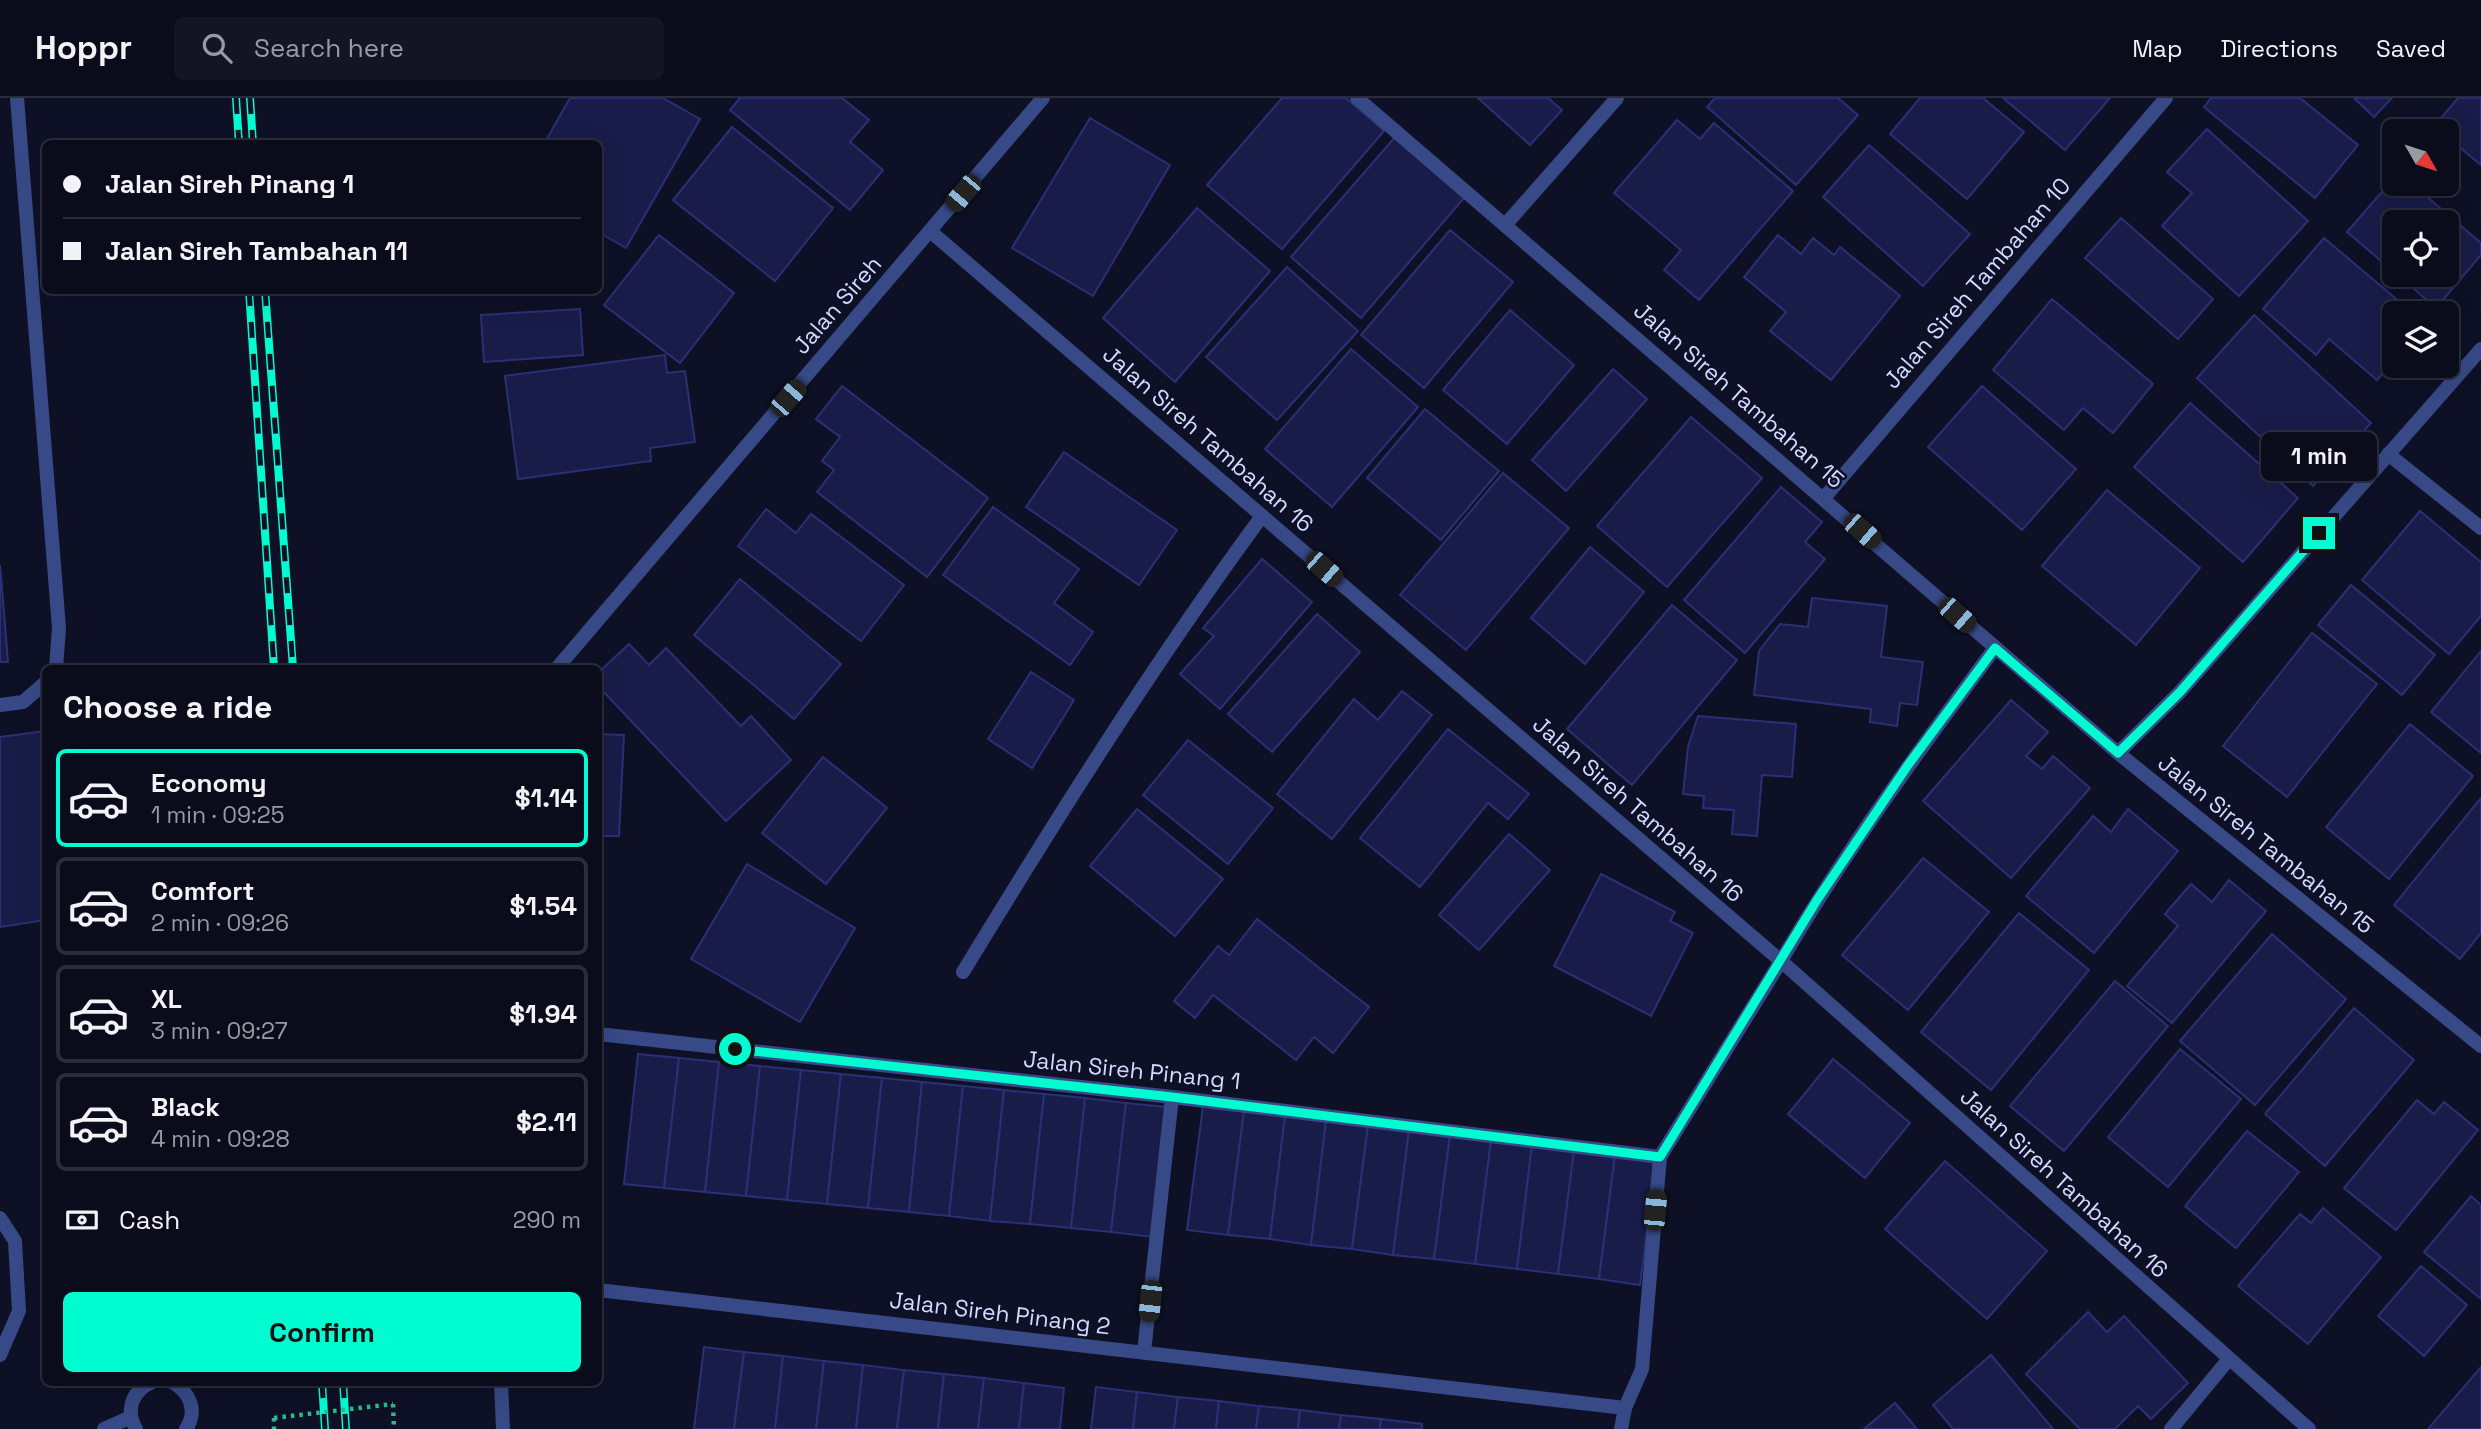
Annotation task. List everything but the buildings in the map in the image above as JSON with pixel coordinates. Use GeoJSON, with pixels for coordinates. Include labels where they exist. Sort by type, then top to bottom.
{"type":"FeatureCollection","features":[{"type":"Feature","properties":{"kind":"street"},"geometry":{"type":"LineString","coordinates":[[17,98],[59,628],[56,665]]}},
{"type":"Feature","properties":{"kind":"street","name":"Jalan Sireh"},"geometry":{"type":"LineString","coordinates":[[560,665],[1043,98]]}},
{"type":"Feature","properties":{"kind":"street","name":"Jalan Sireh Tambahan 15"},"geometry":{"type":"LineString","coordinates":[[1357,98],[2118,753],[2481,1046]]}},
{"type":"Feature","properties":{"kind":"street"},"geometry":{"type":"LineString","coordinates":[[1506,225],[1617,98]]}},
{"type":"Feature","properties":{"kind":"street","name":"Jalan Sireh Tambahan 10"},"geometry":{"type":"LineString","coordinates":[[1824,498],[2166,98]]}},
{"type":"Feature","properties":{"kind":"street","name":"Jalan Sireh Tambahan 16"},"geometry":{"type":"LineString","coordinates":[[930,231],[1780,961],[2309,1429]]}},
{"type":"Feature","properties":{"kind":"street"},"geometry":{"type":"LineString","coordinates":[[2118,753],[2180,692],[2481,349]]}},
{"type":"Feature","properties":{"kind":"street"},"geometry":{"type":"LineString","coordinates":[[2388,454],[2481,528]]}},
{"type":"Feature","properties":{"kind":"street"},"geometry":{"type":"LineString","coordinates":[[964,972],[1061,812],[1181,627],[1262,516]]}},
{"type":"Feature","properties":{"kind":"street"},"geometry":{"type":"LineString","coordinates":[[1621,1429],[1625,1408],[1642,1369],[1660,1157],[1817,900],[1908,765],[1995,648]]}},
{"type":"Feature","properties":{"kind":"street"},"geometry":{"type":"LineString","coordinates":[[0,705],[23,702],[42,685]]}},
{"type":"Feature","properties":{"kind":"street","name":"Jalan Sireh Pinang 1"},"geometry":{"type":"LineString","coordinates":[[602,1034],[1172,1097],[1660,1157]]}},
{"type":"Feature","properties":{"kind":"street"},"geometry":{"type":"LineString","coordinates":[[1144,1352],[1172,1097]]}},
{"type":"Feature","properties":{"kind":"street"},"geometry":{"type":"LineString","coordinates":[[0,1218],[15,1241],[19,1311],[0,1355]]}},
{"type":"Feature","properties":{"kind":"street","name":"Jalan Sireh Pinang 2"},"geometry":{"type":"LineString","coordinates":[[602,1290],[1625,1408]]}},
{"type":"Feature","properties":{"kind":"street"},"geometry":{"type":"LineString","coordinates":[[2171,1429],[2229,1359]]}},
{"type":"Feature","properties":{"kind":"street"},"geometry":{"type":"LineString","coordinates":[[104,1429],[133,1423],[134,1397],[144,1386]]}},
{"type":"Feature","properties":{"kind":"street"},"geometry":{"type":"LineString","coordinates":[[177,1386],[186,1393],[191,1403],[192,1413],[186,1429]]}},
{"type":"Feature","properties":{"kind":"street"},"geometry":{"type":"LineString","coordinates":[[500,1386],[503,1429]]}},
{"type":"Feature","properties":{"kind":"path"},"geometry":{"type":"LineString","coordinates":[[274,1429],[274,1418],[393,1404],[394,1429]]}},
{"type":"Feature","properties":{"kind":"railway"},"geometry":{"type":"LineString","coordinates":[[236,98],[239,140]]}},
{"type":"Feature","properties":{"kind":"railway"},"geometry":{"type":"LineString","coordinates":[[250,98],[253,140]]}},
{"type":"Feature","properties":{"kind":"railway"},"geometry":{"type":"LineString","coordinates":[[249,294],[274,665]]}},
{"type":"Feature","properties":{"kind":"railway"},"geometry":{"type":"LineString","coordinates":[[265,294],[293,665]]}},
{"type":"Feature","properties":{"kind":"railway"},"geometry":{"type":"LineString","coordinates":[[322,1386],[325,1429]]}},
{"type":"Feature","properties":{"kind":"railway"},"geometry":{"type":"LineString","coordinates":[[343,1386],[346,1429]]}},
{"type":"Feature","properties":{"kind":"route"},"geometry":{"type":"LineString","coordinates":[[735,1049],[1172,1097],[1660,1157],[1817,900],[1908,765],[1995,648],[2118,753],[2180,692],[2319,533]]}}]}
